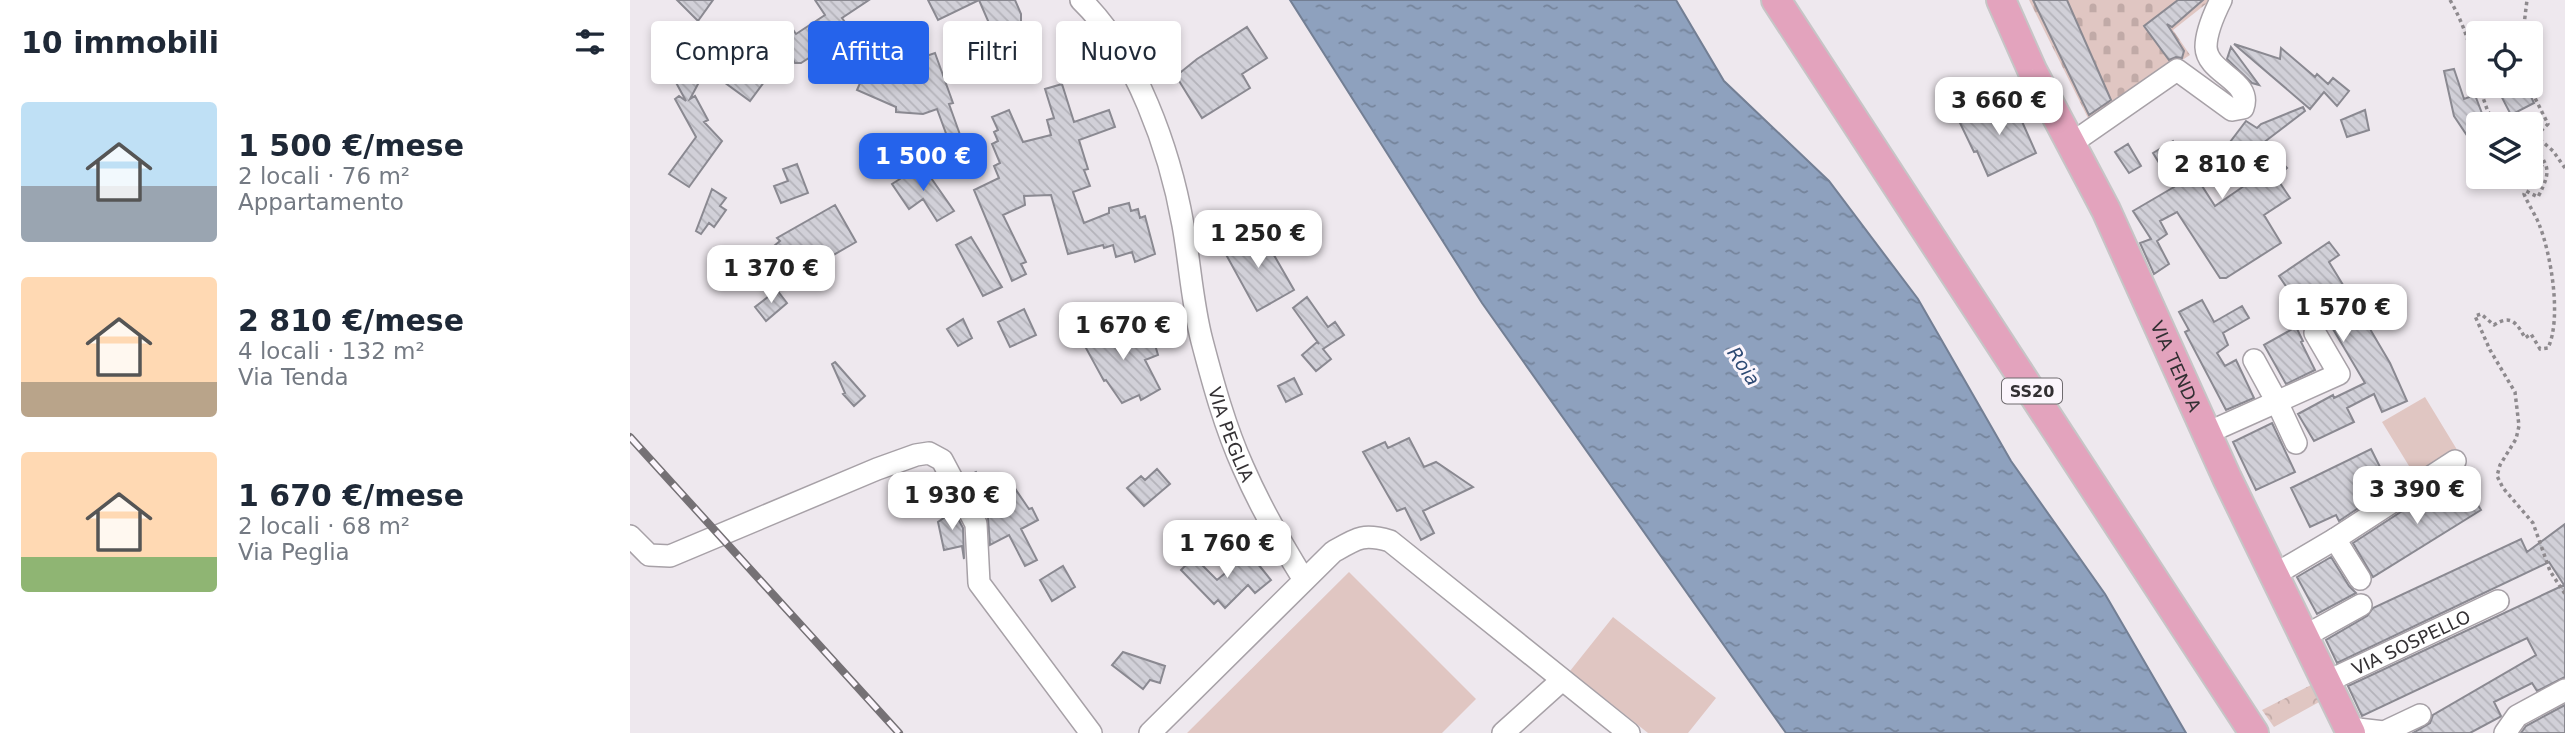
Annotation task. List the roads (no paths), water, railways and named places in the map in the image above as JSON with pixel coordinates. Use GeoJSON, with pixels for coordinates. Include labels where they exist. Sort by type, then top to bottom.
{"type":"FeatureCollection","features":[{"type":"Feature","properties":{"kind":"main road","name":"SS20"},"geometry":{"type":"LineString","coordinates":[[1776,0],[2254,733]]}},
{"type":"Feature","properties":{"kind":"main road","name":"VIA TENDA"},"geometry":{"type":"LineString","coordinates":[[2001,0],[2032,69],[2106,210],[2207,433],[2350,730]]}},
{"type":"Feature","properties":{"kind":"street","name":"VIA PEGLIA"},"geometry":{"type":"LineString","coordinates":[[1082,0],[1100,18],[1145,95],[1169,164],[1183,223],[1201,337],[1220,402],[1242,466],[1277,535],[1304,580]]}},
{"type":"Feature","properties":{"kind":"street"},"geometry":{"type":"LineString","coordinates":[[2071,143],[2177,70],[2232,110],[2243,108],[2246,99],[2244,92],[2212,62],[2206,48],[2221,0]]}},
{"type":"Feature","properties":{"kind":"street"},"geometry":{"type":"LineString","coordinates":[[2207,433],[2339,374],[2315,333]]}},
{"type":"Feature","properties":{"kind":"street"},"geometry":{"type":"LineString","coordinates":[[2253,360],[2296,443]]}},
{"type":"Feature","properties":{"kind":"street"},"geometry":{"type":"LineString","coordinates":[[630,536],[649,555],[670,556],[877,468],[929,453],[942,460],[976,524],[979,583],[1091,733]]}},
{"type":"Feature","properties":{"kind":"street"},"geometry":{"type":"LineString","coordinates":[[2274,575],[2455,461]]}},
{"type":"Feature","properties":{"kind":"street"},"geometry":{"type":"LineString","coordinates":[[1150,733],[1333,552],[1354,540],[1371,536],[1390,541],[1629,733]]}},
{"type":"Feature","properties":{"kind":"street"},"geometry":{"type":"LineString","coordinates":[[2335,539],[2360,579]]}},
{"type":"Feature","properties":{"kind":"street","name":"VIA SOSPELLO"},"geometry":{"type":"LineString","coordinates":[[2326,682],[2498,601]]}},
{"type":"Feature","properties":{"kind":"street"},"geometry":{"type":"LineString","coordinates":[[2305,636],[2361,605]]}},
{"type":"Feature","properties":{"kind":"street"},"geometry":{"type":"LineString","coordinates":[[1503,733],[1562,680]]}},
{"type":"Feature","properties":{"kind":"street"},"geometry":{"type":"LineString","coordinates":[[2505,733],[2517,716],[2562,692]]}},
{"type":"Feature","properties":{"kind":"street"},"geometry":{"type":"LineString","coordinates":[[2350,730],[2385,732],[2420,715]]}},
{"type":"Feature","properties":{"kind":"water","name":"Roia"},"geometry":{"type":"Polygon","coordinates":[[[1290,0],[1676,0],[1724,81],[1829,181],[1918,299],[2011,461],[2105,594],[2186,733],[1786,733],[1482,303],[1290,0]]]}},
{"type":"Feature","properties":{"kind":"railway"},"geometry":{"type":"LineString","coordinates":[[630,437],[899,733]]}}]}
